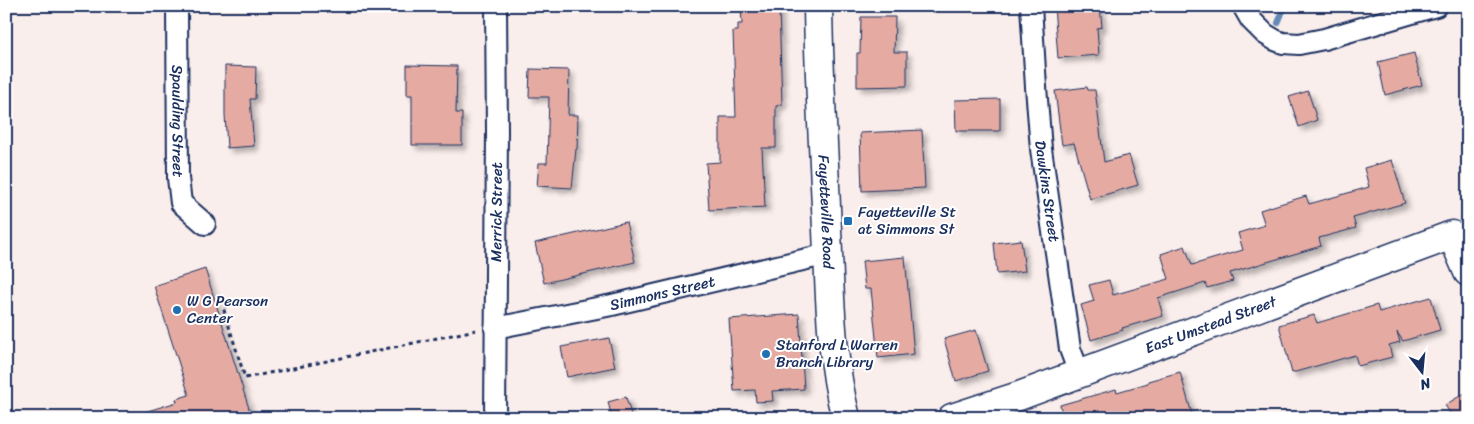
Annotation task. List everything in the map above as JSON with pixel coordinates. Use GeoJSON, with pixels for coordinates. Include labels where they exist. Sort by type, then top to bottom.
{"type":"FeatureCollection","features":[{"type":"Feature","properties":{"kind":"street","name":"Spaulding Street"},"geometry":{"type":"LineString","coordinates":[[177,6],[178,178],[181,203],[205,224]]}},
{"type":"Feature","properties":{"kind":"street","name":"Merrick Street"},"geometry":{"type":"LineString","coordinates":[[495,418],[486,329],[496,6]]}},
{"type":"Feature","properties":{"kind":"street","name":"Fayetteville Road"},"geometry":{"type":"LineString","coordinates":[[818,6],[818,48],[828,254],[836,364],[840,396],[846,418]]}},
{"type":"Feature","properties":{"kind":"street","name":"Dawkins Street"},"geometry":{"type":"LineString","coordinates":[[1031,6],[1041,149],[1070,349],[1079,373]]}},
{"type":"Feature","properties":{"kind":"street"},"geometry":{"type":"LineString","coordinates":[[1243,6],[1252,20],[1265,34],[1283,43],[1299,44],[1324,39],[1436,6]]}},
{"type":"Feature","properties":{"kind":"street","name":"East Umstead Street"},"geometry":{"type":"LineString","coordinates":[[952,418],[1019,396],[1460,232]]}},
{"type":"Feature","properties":{"kind":"street"},"geometry":{"type":"LineString","coordinates":[[1460,232],[1468,272]]}},
{"type":"Feature","properties":{"kind":"street","name":"Simmons Street"},"geometry":{"type":"LineString","coordinates":[[486,329],[612,305],[828,254]]}},
{"type":"Feature","properties":{"kind":"path"},"geometry":{"type":"LineString","coordinates":[[228,305],[223,307],[245,378],[486,329]]}},
{"type":"Feature","properties":{"kind":"building"},"geometry":{"type":"Polygon","coordinates":[[[741,6],[779,6],[782,105],[776,106],[776,148],[762,148],[765,207],[709,210],[706,163],[720,162],[720,117],[736,117],[733,31],[738,31],[738,24],[742,24],[741,6]]]}},
{"type":"Feature","properties":{"kind":"building"},"geometry":{"type":"Polygon","coordinates":[[[1054,6],[1100,6],[1102,27],[1097,28],[1099,55],[1058,58],[1054,6]]]}},
{"type":"Feature","properties":{"kind":"building"},"geometry":{"type":"Polygon","coordinates":[[[861,17],[895,17],[894,52],[907,52],[907,86],[857,87],[857,53],[860,53],[861,17]]]}},
{"type":"Feature","properties":{"kind":"building"},"geometry":{"type":"Polygon","coordinates":[[[1414,53],[1422,85],[1385,95],[1378,62],[1414,53]]]}},
{"type":"Feature","properties":{"kind":"building"},"geometry":{"type":"Polygon","coordinates":[[[407,65],[457,66],[456,113],[462,113],[462,145],[412,145],[412,95],[407,95],[407,65]]]}},
{"type":"Feature","properties":{"kind":"building"},"geometry":{"type":"Polygon","coordinates":[[[225,66],[256,67],[255,99],[250,99],[254,146],[227,148],[225,66]]]}},
{"type":"Feature","properties":{"kind":"building"},"geometry":{"type":"Polygon","coordinates":[[[530,69],[569,70],[568,115],[578,115],[577,149],[572,188],[537,186],[539,163],[547,163],[549,97],[529,97],[530,69]]]}},
{"type":"Feature","properties":{"kind":"building"},"geometry":{"type":"Polygon","coordinates":[[[1087,87],[1088,90],[1095,90],[1104,162],[1129,155],[1138,185],[1090,199],[1074,143],[1062,145],[1055,91],[1087,87]]]}},
{"type":"Feature","properties":{"kind":"building"},"geometry":{"type":"Polygon","coordinates":[[[1308,91],[1317,120],[1299,127],[1289,97],[1308,91]]]}},
{"type":"Feature","properties":{"kind":"building"},"geometry":{"type":"Polygon","coordinates":[[[1000,99],[1000,131],[956,131],[955,100],[1000,99]]]}},
{"type":"Feature","properties":{"kind":"building"},"geometry":{"type":"Polygon","coordinates":[[[922,130],[925,188],[862,191],[860,133],[922,130]]]}},
{"type":"Feature","properties":{"kind":"building"},"geometry":{"type":"Polygon","coordinates":[[[1392,160],[1405,203],[1353,218],[1356,228],[1319,238],[1321,246],[1230,273],[1233,281],[1207,288],[1205,283],[1158,298],[1163,316],[1122,328],[1123,330],[1091,340],[1081,305],[1094,301],[1089,285],[1109,280],[1113,295],[1169,279],[1161,254],[1185,246],[1192,265],[1243,250],[1238,233],[1265,225],[1260,210],[1306,196],[1309,204],[1369,187],[1364,168],[1392,160]]]}},
{"type":"Feature","properties":{"kind":"building"},"geometry":{"type":"Polygon","coordinates":[[[626,222],[635,262],[544,283],[535,243],[626,222]]]}},
{"type":"Feature","properties":{"kind":"building"},"geometry":{"type":"Polygon","coordinates":[[[1021,240],[1025,271],[997,274],[994,243],[1021,240]]]}},
{"type":"Feature","properties":{"kind":"building"},"geometry":{"type":"Polygon","coordinates":[[[905,257],[914,354],[878,358],[871,289],[865,289],[862,261],[905,257]]]}},
{"type":"Feature","properties":{"kind":"building"},"geometry":{"type":"Polygon","coordinates":[[[205,269],[252,418],[138,418],[138,414],[177,402],[176,399],[189,395],[154,286],[205,269]]]}},
{"type":"Feature","properties":{"kind":"building"},"geometry":{"type":"Polygon","coordinates":[[[1431,297],[1440,330],[1403,341],[1397,332],[1400,342],[1389,345],[1392,357],[1358,366],[1355,355],[1292,373],[1279,325],[1314,315],[1317,323],[1377,305],[1379,312],[1431,297]]]}},
{"type":"Feature","properties":{"kind":"building","name":"Stanford L Warren Branch Library"},"geometry":{"type":"Polygon","coordinates":[[[799,314],[804,389],[772,391],[773,401],[756,402],[755,390],[734,391],[729,319],[799,314]]]}},
{"type":"Feature","properties":{"kind":"building"},"geometry":{"type":"Polygon","coordinates":[[[976,330],[988,371],[956,381],[944,339],[976,330]]]}},
{"type":"Feature","properties":{"kind":"building"},"geometry":{"type":"Polygon","coordinates":[[[609,338],[615,367],[567,377],[561,347],[609,338]]]}},
{"type":"Feature","properties":{"kind":"building"},"geometry":{"type":"Polygon","coordinates":[[[1180,372],[1193,418],[1063,418],[1060,405],[1116,389],[1117,392],[1180,372]]]}},
{"type":"Feature","properties":{"kind":"building"},"geometry":{"type":"Polygon","coordinates":[[[1468,391],[1468,418],[1453,418],[1445,405],[1468,391]]]}},
{"type":"Feature","properties":{"kind":"building"},"geometry":{"type":"Polygon","coordinates":[[[626,397],[632,418],[612,418],[608,402],[626,397]]]}},
{"type":"Feature","properties":{"kind":"waterway"},"geometry":{"type":"LineString","coordinates":[[1278,23],[1285,6]]}},
{"type":"Feature","properties":{"kind":"place","name":"Fayetteville St at Simmons St"},"geometry":{"type":"Point","coordinates":[848,221]}},
{"type":"Feature","properties":{"kind":"place","name":"W G Pearson Center"},"geometry":{"type":"Point","coordinates":[177,310]}},
{"type":"Feature","properties":{"kind":"place","name":"Stanford L Warren Branch Library"},"geometry":{"type":"Point","coordinates":[766,354]}}]}
